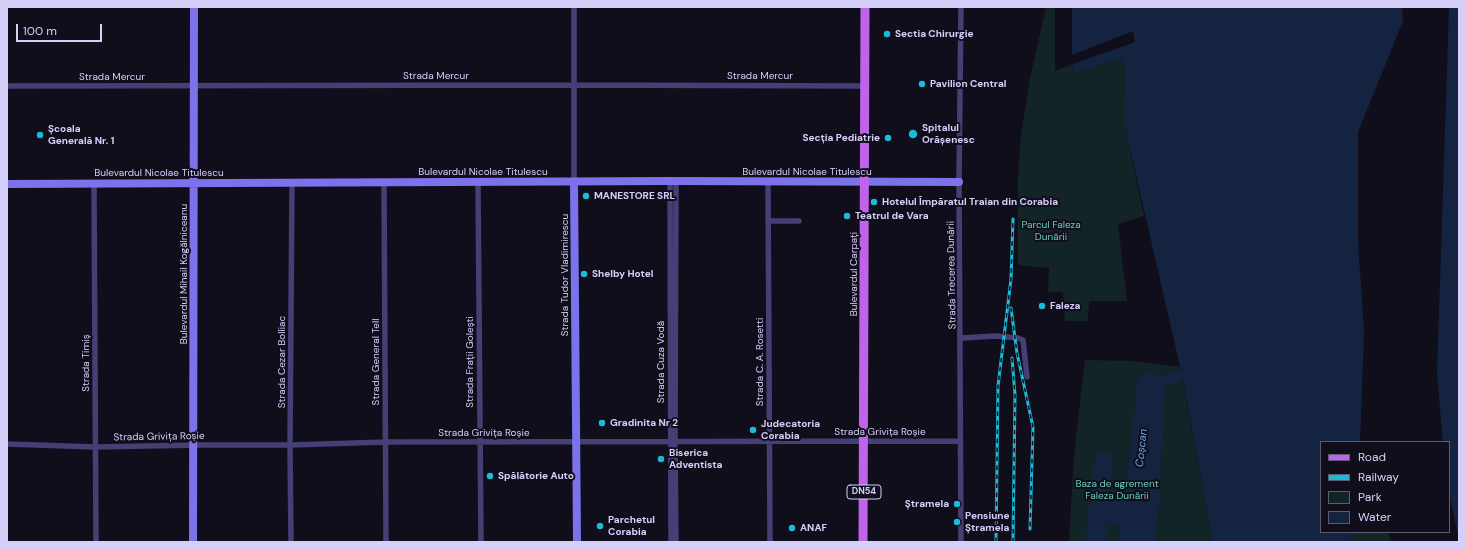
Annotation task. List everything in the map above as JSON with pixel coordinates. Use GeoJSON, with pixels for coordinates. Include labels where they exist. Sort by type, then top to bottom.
{"type":"FeatureCollection","features":[{"type":"Feature","properties":{"kind":"main road","name":"Bulevardul Carpați"},"geometry":{"type":"LineString","coordinates":[[863,542],[866,182],[865,7]]}},
{"type":"Feature","properties":{"kind":"street","name":"Bulevardul Mihail Kogălniceanu"},"geometry":{"type":"LineString","coordinates":[[194,7],[194,542]]}},
{"type":"Feature","properties":{"kind":"street","name":"Strada Tudor Vladimirescu"},"geometry":{"type":"LineString","coordinates":[[574,7],[577,542]]}},
{"type":"Feature","properties":{"kind":"street","name":"Strada Trecerea Dunării"},"geometry":{"type":"LineString","coordinates":[[961,542],[959,182],[962,7]]}},
{"type":"Feature","properties":{"kind":"street","name":"Strada Mercur"},"geometry":{"type":"LineString","coordinates":[[7,86],[865,86]]}},
{"type":"Feature","properties":{"kind":"street","name":"Bulevardul Nicolae Titulescu"},"geometry":{"type":"LineString","coordinates":[[7,184],[673,181],[959,182]]}},
{"type":"Feature","properties":{"kind":"street","name":"Strada Cuza Vodă"},"geometry":{"type":"LineString","coordinates":[[671,542],[673,442],[673,181]]}},
{"type":"Feature","properties":{"kind":"street","name":"Strada C. A. Rosetti"},"geometry":{"type":"LineString","coordinates":[[768,181],[770,542]]}},
{"type":"Feature","properties":{"kind":"street","name":"Strada General Tell"},"geometry":{"type":"LineString","coordinates":[[384,182],[386,542]]}},
{"type":"Feature","properties":{"kind":"street","name":"Strada Frații Golești"},"geometry":{"type":"LineString","coordinates":[[478,182],[480,542]]}},
{"type":"Feature","properties":{"kind":"street","name":"Strada Cezar Bolliac"},"geometry":{"type":"LineString","coordinates":[[291,542],[290,445],[292,183]]}},
{"type":"Feature","properties":{"kind":"street","name":"Strada Timiș"},"geometry":{"type":"LineString","coordinates":[[94,184],[96,542]]}},
{"type":"Feature","properties":{"kind":"street"},"geometry":{"type":"LineString","coordinates":[[768,221],[799,221]]}},
{"type":"Feature","properties":{"kind":"street"},"geometry":{"type":"LineString","coordinates":[[961,338],[995,336],[1018,338],[1023,340],[1027,377]]}},
{"type":"Feature","properties":{"kind":"street","name":"Strada Grivița Roșie"},"geometry":{"type":"LineString","coordinates":[[7,444],[95,447],[290,445],[386,442],[960,441]]}},
{"type":"Feature","properties":{"kind":"street","name":"Strada Cuza Vodă"},"geometry":{"type":"LineString","coordinates":[[673,442],[676,542]]}},
{"type":"Feature","properties":{"kind":"green space","name":"Parcul Faleza Dunării"},"geometry":{"type":"Polygon","coordinates":[[[1046,7],[1055,7],[1055,71],[1073,64],[1074,73],[1121,57],[1129,69],[1125,127],[1144,216],[1118,224],[1127,301],[1089,301],[1088,321],[1065,321],[1063,292],[1048,292],[1049,268],[1018,265],[1018,176],[1021,135],[1030,78],[1046,7]]]}},
{"type":"Feature","properties":{"kind":"green space","name":"Baza de agrement Faleza Dunării"},"geometry":{"type":"Polygon","coordinates":[[[1085,360],[1134,361],[1180,367],[1209,521],[1211,542],[1069,542],[1074,454],[1085,360]]]}},
{"type":"Feature","properties":{"kind":"green space"},"geometry":{"type":"Polygon","coordinates":[[[1352,533],[1388,533],[1392,542],[1351,542],[1352,533]]]}},
{"type":"Feature","properties":{"kind":"water"},"geometry":{"type":"Polygon","coordinates":[[[1072,7],[1402,7],[1403,21],[1358,132],[1358,240],[1364,333],[1360,441],[1320,441],[1320,533],[1352,533],[1351,542],[1211,542],[1209,521],[1182,375],[1125,127],[1126,67],[1121,58],[1074,73],[1073,64],[1135,42],[1133,31],[1072,55],[1072,7]]]}},
{"type":"Feature","properties":{"kind":"water"},"geometry":{"type":"Polygon","coordinates":[[[1449,7],[1459,7],[1459,540],[1450,497],[1450,441],[1443,441],[1437,374],[1449,7]]]}},
{"type":"Feature","properties":{"kind":"water"},"geometry":{"type":"Polygon","coordinates":[[[1144,373],[1159,375],[1162,377],[1165,385],[1158,521],[1155,542],[1119,542],[1121,527],[1113,523],[1109,525],[1107,529],[1105,542],[1085,542],[1096,452],[1112,454],[1113,457],[1109,496],[1118,499],[1125,496],[1138,377],[1144,373]]]}},
{"type":"Feature","properties":{"kind":"waterway","name":"Coșcan"},"geometry":{"type":"LineString","coordinates":[[1153,389],[1158,384],[1182,375]]}},
{"type":"Feature","properties":{"kind":"railway"},"geometry":{"type":"LineString","coordinates":[[996,542],[998,386],[1011,279],[1013,219]]}},
{"type":"Feature","properties":{"kind":"railway"},"geometry":{"type":"LineString","coordinates":[[1011,308],[1017,353],[1033,427],[1030,529]]}},
{"type":"Feature","properties":{"kind":"railway"},"geometry":{"type":"LineString","coordinates":[[1012,358],[1015,395],[1013,542]]}},
{"type":"Feature","properties":{"kind":"place","name":"Sectia Chirurgie"},"geometry":{"type":"Point","coordinates":[887,34]}},
{"type":"Feature","properties":{"kind":"place","name":"Pavilion Central"},"geometry":{"type":"Point","coordinates":[922,84]}},
{"type":"Feature","properties":{"kind":"place","name":"Spitalul Orășenesc"},"geometry":{"type":"Point","coordinates":[913,134]}},
{"type":"Feature","properties":{"kind":"place","name":"Școala Generală Nr. 1"},"geometry":{"type":"Point","coordinates":[40,135]}},
{"type":"Feature","properties":{"kind":"place","name":"Secția Pediatrie"},"geometry":{"type":"Point","coordinates":[888,138]}},
{"type":"Feature","properties":{"kind":"place","name":"MANESTORE SRL"},"geometry":{"type":"Point","coordinates":[586,196]}},
{"type":"Feature","properties":{"kind":"place","name":"Hotelul Împăratul Traian din Corabia"},"geometry":{"type":"Point","coordinates":[874,202]}},
{"type":"Feature","properties":{"kind":"place","name":"Teatrul de Vara"},"geometry":{"type":"Point","coordinates":[847,216]}},
{"type":"Feature","properties":{"kind":"place","name":"Shelby Hotel"},"geometry":{"type":"Point","coordinates":[584,274]}},
{"type":"Feature","properties":{"kind":"place","name":"Faleza"},"geometry":{"type":"Point","coordinates":[1042,306]}},
{"type":"Feature","properties":{"kind":"place","name":"Gradinita Nr 2"},"geometry":{"type":"Point","coordinates":[602,423]}},
{"type":"Feature","properties":{"kind":"place","name":"Judecatoria Corabia"},"geometry":{"type":"Point","coordinates":[753,430]}},
{"type":"Feature","properties":{"kind":"place","name":"Biserica Adventista"},"geometry":{"type":"Point","coordinates":[661,459]}},
{"type":"Feature","properties":{"kind":"place","name":"Spălătorie Auto"},"geometry":{"type":"Point","coordinates":[490,476]}},
{"type":"Feature","properties":{"kind":"place","name":"Ștramela"},"geometry":{"type":"Point","coordinates":[957,504]}},
{"type":"Feature","properties":{"kind":"place","name":"Pensiune Ștramela"},"geometry":{"type":"Point","coordinates":[957,522]}},
{"type":"Feature","properties":{"kind":"place","name":"Parchetul Corabia"},"geometry":{"type":"Point","coordinates":[600,526]}},
{"type":"Feature","properties":{"kind":"place","name":"ANAF"},"geometry":{"type":"Point","coordinates":[792,528]}}]}
